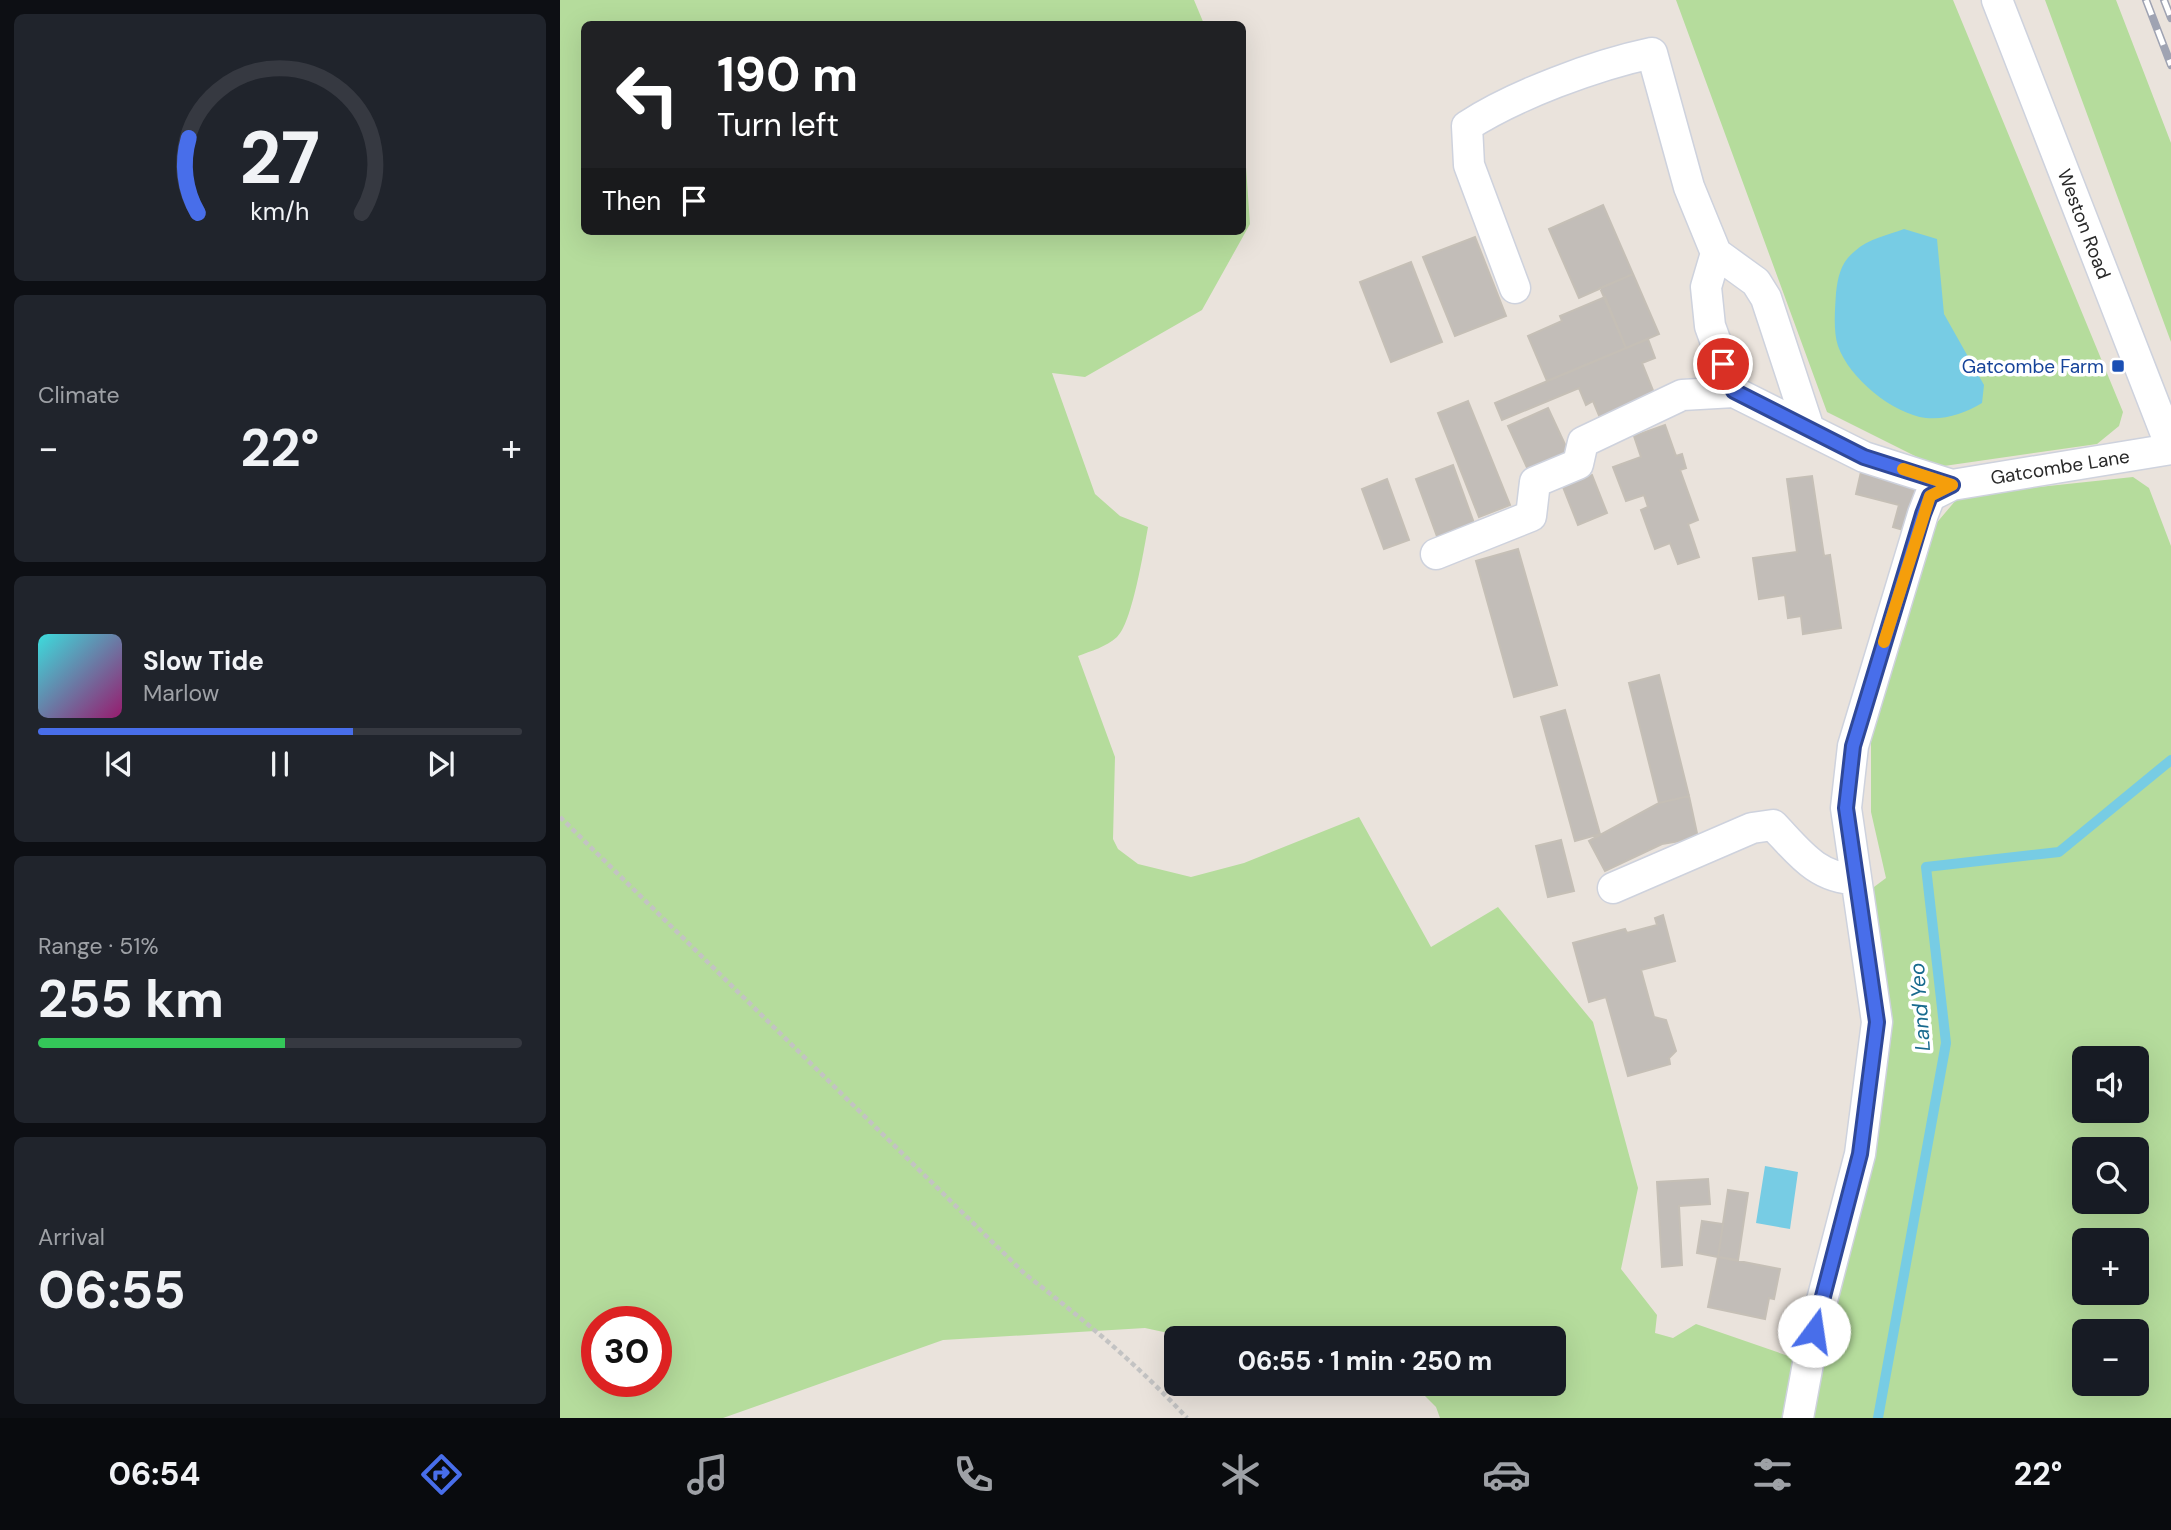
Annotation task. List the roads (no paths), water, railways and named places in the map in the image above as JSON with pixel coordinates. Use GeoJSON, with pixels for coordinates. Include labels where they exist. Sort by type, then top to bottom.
{"type":"FeatureCollection","features":[{"type":"Feature","properties":{"kind":"street","name":"Weston Road"},"geometry":{"type":"LineString","coordinates":[[1997,0],[2171,448]]}},
{"type":"Feature","properties":{"kind":"street"},"geometry":{"type":"LineString","coordinates":[[1515,288],[1469,165],[1467,126],[1494,108],[1624,59],[1652,53],[1689,187],[1716,253],[1756,282],[1766,299],[1808,426]]}},
{"type":"Feature","properties":{"kind":"street"},"geometry":{"type":"LineString","coordinates":[[1716,253],[1706,287],[1710,326],[1734,391]]}},
{"type":"Feature","properties":{"kind":"street"},"geometry":{"type":"LineString","coordinates":[[1436,554],[1531,516],[1535,482],[1578,464],[1583,442],[1682,395],[1734,391],[1808,426],[1864,457],[1952,485]]}},
{"type":"Feature","properties":{"kind":"street","name":"Gatcombe Lane"},"geometry":{"type":"LineString","coordinates":[[1798,1418],[1814,1331],[1860,1154],[1877,1022],[1846,808],[1853,746],[1923,514],[1930,496],[1952,485],[2171,448]]}},
{"type":"Feature","properties":{"kind":"street"},"geometry":{"type":"LineString","coordinates":[[1613,888],[1752,828],[1773,825],[1811,864],[1835,879],[1856,879]]}},
{"type":"Feature","properties":{"kind":"water"},"geometry":{"type":"Polygon","coordinates":[[[1904,229],[1937,239],[1944,314],[1984,385],[1982,403],[1955,415],[1926,418],[1900,410],[1887,402],[1874,393],[1852,370],[1836,340],[1836,293],[1843,265],[1850,255],[1866,243],[1904,229]]]}},
{"type":"Feature","properties":{"kind":"water"},"geometry":{"type":"Polygon","coordinates":[[[1765,1166],[1798,1172],[1790,1229],[1756,1223],[1765,1166]]]}},
{"type":"Feature","properties":{"kind":"waterway","name":"Land Yeo"},"geometry":{"type":"LineString","coordinates":[[1878,1418],[1946,1043],[1926,867],[2059,852],[2171,760]]}},
{"type":"Feature","properties":{"kind":"railway"},"geometry":{"type":"LineString","coordinates":[[2146,0],[2171,65]]}},
{"type":"Feature","properties":{"kind":"railway"},"geometry":{"type":"LineString","coordinates":[[2164,0],[2171,18]]}},
{"type":"Feature","properties":{"kind":"place","name":"Gatcombe Farm"},"geometry":{"type":"Point","coordinates":[2118,366]}}]}
